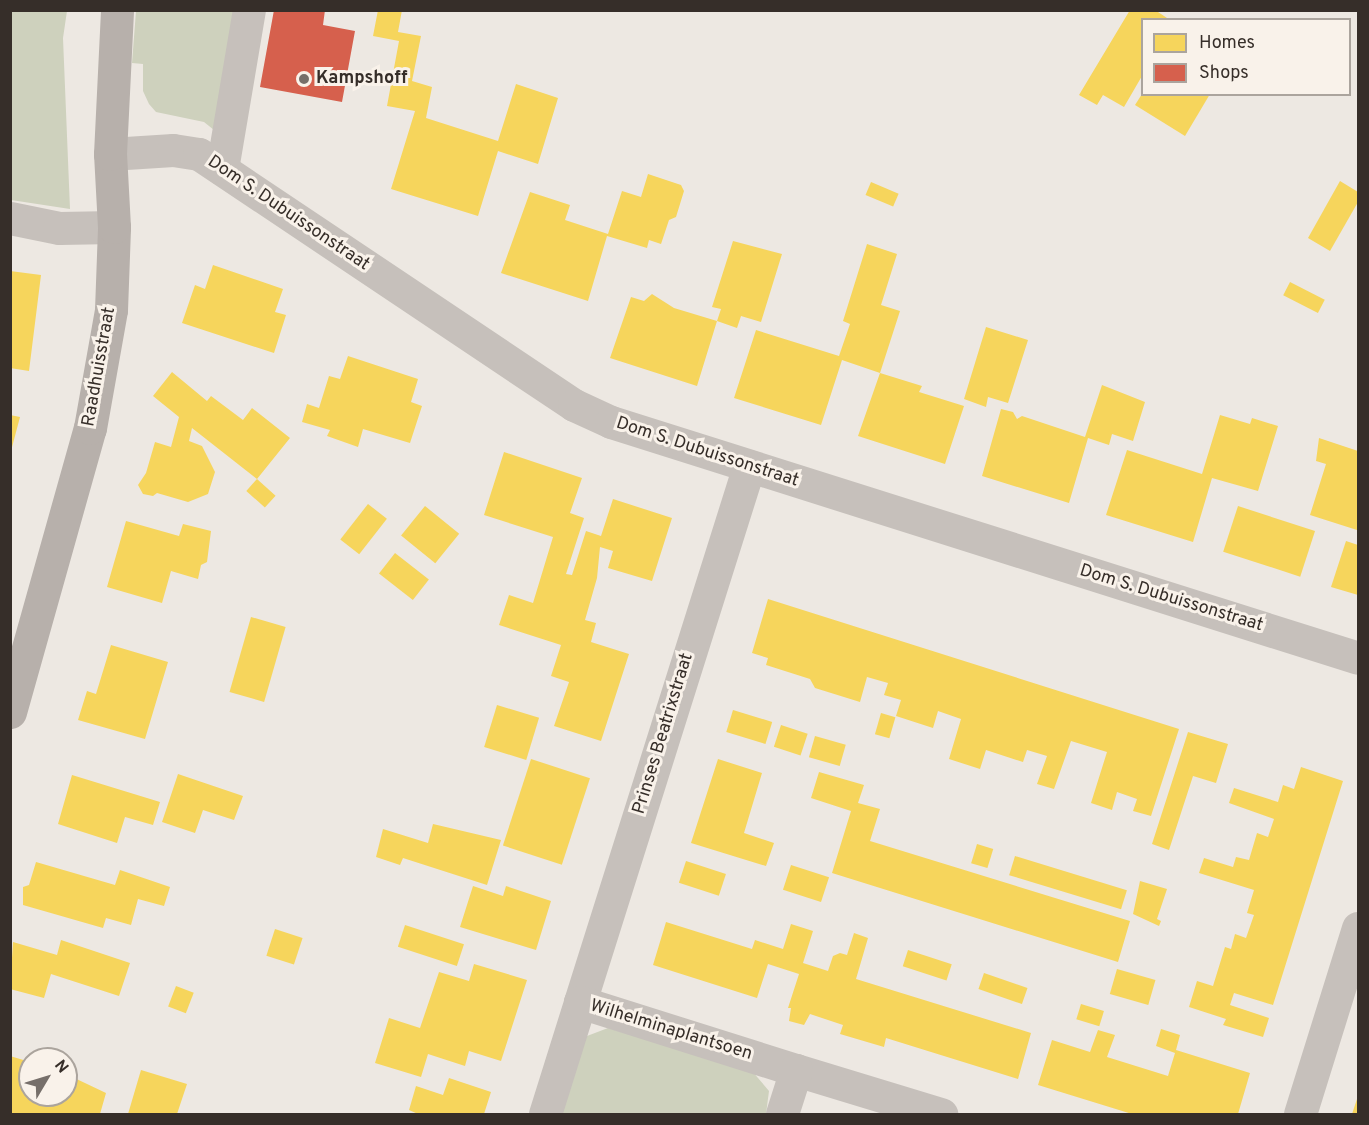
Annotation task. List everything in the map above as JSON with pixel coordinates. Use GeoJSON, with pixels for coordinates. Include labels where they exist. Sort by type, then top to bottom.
{"type":"FeatureCollection","features":[{"type":"Feature","properties":{"kind":"street","name":"Raadhuisstraat"},"geometry":{"type":"LineString","coordinates":[[10,712],[90,428],[111,310],[114,227],[110,153],[117,10]]}},
{"type":"Feature","properties":{"kind":"street"},"geometry":{"type":"LineString","coordinates":[[222,169],[249,10]]}},
{"type":"Feature","properties":{"kind":"street","name":"Dom S. Dubuissonstraat"},"geometry":{"type":"LineString","coordinates":[[110,153],[173,150],[199,154],[574,405],[611,422],[1359,658]]}},
{"type":"Feature","properties":{"kind":"street"},"geometry":{"type":"LineString","coordinates":[[10,218],[59,228],[114,227]]}},
{"type":"Feature","properties":{"kind":"street","name":"Prinses Beatrixstraat"},"geometry":{"type":"LineString","coordinates":[[580,1002],[749,466]]}},
{"type":"Feature","properties":{"kind":"street"},"geometry":{"type":"LineString","coordinates":[[1300,1114],[1359,928]]}},
{"type":"Feature","properties":{"kind":"street","name":"Wilhelminaplantsoen"},"geometry":{"type":"LineString","coordinates":[[545,1114],[580,1002],[941,1114]]}},
{"type":"Feature","properties":{"kind":"street"},"geometry":{"type":"LineString","coordinates":[[782,1114],[796,1070]]}},
{"type":"Feature","properties":{"kind":"green space"},"geometry":{"type":"Polygon","coordinates":[[[10,11],[67,11],[63,38],[70,209],[11,200],[10,11]]]}},
{"type":"Feature","properties":{"kind":"green space"},"geometry":{"type":"Polygon","coordinates":[[[136,11],[236,11],[214,130],[204,122],[156,112],[149,104],[143,91],[143,64],[132,63],[136,11]]]}},
{"type":"Feature","properties":{"kind":"green space"},"geometry":{"type":"Polygon","coordinates":[[[608,1028],[752,1071],[769,1091],[766,1114],[559,1114],[581,1047],[587,1036],[608,1028]]]}},
{"type":"Feature","properties":{"kind":"building: Homes"},"geometry":{"type":"Polygon","coordinates":[[[378,10],[402,10],[398,32],[421,36],[412,81],[432,87],[426,118],[498,141],[516,84],[558,98],[538,164],[498,151],[478,216],[391,189],[415,111],[387,106],[399,41],[373,36],[378,10]]]}},
{"type":"Feature","properties":{"kind":"building: Homes"},"geometry":{"type":"Polygon","coordinates":[[[1130,10],[1155,10],[1167,18],[1141,18],[1141,78],[1124,107],[1103,95],[1097,105],[1079,95],[1130,10]]]}},
{"type":"Feature","properties":{"kind":"building: Homes"},"geometry":{"type":"Polygon","coordinates":[[[1141,96],[1209,96],[1185,136],[1135,105],[1141,96]]]}},
{"type":"Feature","properties":{"kind":"building: Homes"},"geometry":{"type":"Polygon","coordinates":[[[648,174],[681,185],[684,191],[676,217],[669,220],[661,244],[649,240],[647,248],[607,236],[588,301],[501,273],[530,192],[570,205],[565,220],[608,234],[622,191],[641,197],[648,174]]]}},
{"type":"Feature","properties":{"kind":"building: Homes"},"geometry":{"type":"Polygon","coordinates":[[[1340,181],[1358,192],[1358,202],[1330,251],[1308,238],[1340,181]]]}},
{"type":"Feature","properties":{"kind":"building: Homes"},"geometry":{"type":"Polygon","coordinates":[[[871,182],[899,194],[893,207],[866,195],[871,182]]]}},
{"type":"Feature","properties":{"kind":"building: Homes"},"geometry":{"type":"Polygon","coordinates":[[[733,241],[782,254],[761,322],[741,316],[737,328],[717,321],[721,309],[712,307],[733,241]]]}},
{"type":"Feature","properties":{"kind":"building: Homes"},"geometry":{"type":"Polygon","coordinates":[[[867,244],[897,254],[881,305],[900,311],[880,373],[842,360],[821,425],[734,398],[756,330],[839,356],[850,324],[843,321],[867,244]]]}},
{"type":"Feature","properties":{"kind":"building: Homes"},"geometry":{"type":"Polygon","coordinates":[[[213,265],[283,289],[275,312],[286,315],[274,353],[182,323],[195,285],[205,289],[213,265]]]}},
{"type":"Feature","properties":{"kind":"building: Homes"},"geometry":{"type":"Polygon","coordinates":[[[10,271],[41,275],[29,371],[10,368],[10,271]]]}},
{"type":"Feature","properties":{"kind":"building: Homes"},"geometry":{"type":"Polygon","coordinates":[[[1290,282],[1325,300],[1318,313],[1283,295],[1290,282]]]}},
{"type":"Feature","properties":{"kind":"building: Homes"},"geometry":{"type":"Polygon","coordinates":[[[652,294],[674,308],[717,321],[697,386],[610,358],[631,297],[644,301],[652,294]]]}},
{"type":"Feature","properties":{"kind":"building: Homes"},"geometry":{"type":"Polygon","coordinates":[[[986,327],[1028,340],[1008,403],[988,397],[986,407],[964,399],[986,327]]]}},
{"type":"Feature","properties":{"kind":"building: Homes"},"geometry":{"type":"Polygon","coordinates":[[[348,356],[418,379],[411,402],[422,406],[410,443],[363,429],[358,447],[327,436],[330,430],[302,422],[307,404],[319,408],[329,376],[340,379],[348,356]]]}},
{"type":"Feature","properties":{"kind":"building: Homes"},"geometry":{"type":"Polygon","coordinates":[[[172,372],[207,401],[211,396],[243,420],[252,408],[290,438],[257,479],[192,428],[189,441],[202,446],[215,472],[208,494],[188,502],[157,493],[153,496],[143,494],[138,485],[146,473],[155,442],[171,447],[179,417],[153,396],[172,372]]]}},
{"type":"Feature","properties":{"kind":"building: Homes"},"geometry":{"type":"Polygon","coordinates":[[[880,373],[922,386],[919,392],[964,406],[945,464],[858,436],[880,373]]]}},
{"type":"Feature","properties":{"kind":"building: Homes"},"geometry":{"type":"Polygon","coordinates":[[[1102,385],[1145,402],[1133,441],[1112,434],[1109,445],[1088,438],[1069,503],[982,476],[1001,409],[1013,412],[1017,419],[1022,416],[1085,437],[1102,385]]]}},
{"type":"Feature","properties":{"kind":"building: Homes"},"geometry":{"type":"Polygon","coordinates":[[[10,415],[20,417],[11,451],[10,451],[10,415]]]}},
{"type":"Feature","properties":{"kind":"building: Homes"},"geometry":{"type":"Polygon","coordinates":[[[1220,415],[1250,424],[1252,418],[1278,426],[1258,491],[1212,478],[1193,542],[1106,515],[1127,450],[1202,474],[1220,415]]]}},
{"type":"Feature","properties":{"kind":"building: Homes"},"geometry":{"type":"Polygon","coordinates":[[[1319,438],[1358,451],[1357,530],[1310,515],[1326,464],[1316,461],[1319,438]]]}},
{"type":"Feature","properties":{"kind":"building: Homes"},"geometry":{"type":"Polygon","coordinates":[[[504,452],[582,478],[570,513],[584,518],[566,574],[572,575],[586,531],[601,536],[613,499],[672,518],[652,581],[608,568],[613,551],[600,547],[597,578],[585,620],[596,623],[591,642],[629,654],[601,741],[554,726],[569,682],[551,676],[561,645],[499,625],[509,595],[533,603],[553,537],[484,515],[504,452]]]}},
{"type":"Feature","properties":{"kind":"building: Homes"},"geometry":{"type":"Polygon","coordinates":[[[257,479],[276,496],[265,508],[246,491],[257,479]]]}},
{"type":"Feature","properties":{"kind":"building: Homes"},"geometry":{"type":"Polygon","coordinates":[[[368,504],[387,519],[359,554],[340,539],[368,504]]]}},
{"type":"Feature","properties":{"kind":"building: Homes"},"geometry":{"type":"Polygon","coordinates":[[[425,506],[459,534],[435,563],[401,536],[425,506]]]}},
{"type":"Feature","properties":{"kind":"building: Homes"},"geometry":{"type":"Polygon","coordinates":[[[1238,506],[1315,531],[1300,577],[1223,552],[1238,506]]]}},
{"type":"Feature","properties":{"kind":"building: Homes"},"geometry":{"type":"Polygon","coordinates":[[[126,521],[179,536],[183,524],[211,531],[207,562],[201,565],[198,579],[171,571],[162,603],[107,587],[126,521]]]}},
{"type":"Feature","properties":{"kind":"building: Homes"},"geometry":{"type":"Polygon","coordinates":[[[1346,541],[1358,545],[1358,595],[1331,587],[1346,541]]]}},
{"type":"Feature","properties":{"kind":"building: Homes"},"geometry":{"type":"Polygon","coordinates":[[[395,553],[429,579],[413,600],[379,573],[395,553]]]}},
{"type":"Feature","properties":{"kind":"building: Homes"},"geometry":{"type":"Polygon","coordinates":[[[768,599],[1179,729],[1151,816],[1133,811],[1137,799],[1117,792],[1112,810],[1091,803],[1107,752],[1071,741],[1054,789],[1037,784],[1047,756],[1027,750],[1023,762],[986,750],[980,769],[949,759],[961,719],[938,711],[933,728],[896,716],[901,700],[884,695],[888,683],[867,677],[860,702],[815,688],[810,679],[766,665],[768,658],[752,653],[768,599]]]}},
{"type":"Feature","properties":{"kind":"building: Homes"},"geometry":{"type":"Polygon","coordinates":[[[251,617],[286,627],[264,702],[230,692],[251,617]]]}},
{"type":"Feature","properties":{"kind":"building: Homes"},"geometry":{"type":"Polygon","coordinates":[[[111,645],[168,662],[145,739],[78,720],[87,691],[96,694],[111,645]]]}},
{"type":"Feature","properties":{"kind":"building: Homes"},"geometry":{"type":"Polygon","coordinates":[[[497,705],[539,718],[526,760],[484,747],[497,705]]]}},
{"type":"Feature","properties":{"kind":"building: Homes"},"geometry":{"type":"Polygon","coordinates":[[[733,710],[772,722],[765,744],[726,732],[733,710]]]}},
{"type":"Feature","properties":{"kind":"building: Homes"},"geometry":{"type":"Polygon","coordinates":[[[881,713],[895,717],[889,738],[875,734],[881,713]]]}},
{"type":"Feature","properties":{"kind":"building: Homes"},"geometry":{"type":"Polygon","coordinates":[[[781,725],[808,734],[801,756],[774,747],[781,725]]]}},
{"type":"Feature","properties":{"kind":"building: Homes"},"geometry":{"type":"Polygon","coordinates":[[[1188,732],[1228,744],[1216,783],[1193,776],[1169,850],[1152,844],[1188,732]]]}},
{"type":"Feature","properties":{"kind":"building: Homes"},"geometry":{"type":"Polygon","coordinates":[[[815,736],[846,745],[840,766],[809,757],[815,736]]]}},
{"type":"Feature","properties":{"kind":"building: Homes"},"geometry":{"type":"Polygon","coordinates":[[[531,759],[590,778],[562,865],[503,846],[531,759]]]}},
{"type":"Feature","properties":{"kind":"building: Homes"},"geometry":{"type":"Polygon","coordinates":[[[718,759],[762,773],[744,833],[774,843],[766,866],[691,843],[718,759]]]}},
{"type":"Feature","properties":{"kind":"building: Homes"},"geometry":{"type":"Polygon","coordinates":[[[1301,767],[1343,781],[1273,1005],[1234,993],[1230,1005],[1269,1018],[1263,1037],[1223,1025],[1226,1019],[1189,1007],[1197,981],[1213,986],[1225,947],[1231,949],[1235,934],[1246,938],[1254,915],[1247,913],[1254,890],[1199,873],[1204,858],[1233,867],[1236,857],[1249,860],[1257,833],[1268,837],[1274,819],[1229,803],[1234,788],[1278,802],[1283,785],[1294,789],[1301,767]]]}},
{"type":"Feature","properties":{"kind":"building: Homes"},"geometry":{"type":"Polygon","coordinates":[[[819,772],[864,785],[858,803],[880,809],[870,841],[1130,921],[1118,962],[832,873],[851,811],[811,798],[819,772]]]}},
{"type":"Feature","properties":{"kind":"building: Homes"},"geometry":{"type":"Polygon","coordinates":[[[178,774],[243,796],[234,820],[203,810],[195,833],[162,822],[178,774]]]}},
{"type":"Feature","properties":{"kind":"building: Homes"},"geometry":{"type":"Polygon","coordinates":[[[72,775],[160,802],[153,825],[125,817],[117,843],[58,824],[72,775]]]}},
{"type":"Feature","properties":{"kind":"building: Homes"},"geometry":{"type":"Polygon","coordinates":[[[433,824],[501,840],[487,885],[403,858],[400,865],[376,857],[383,829],[428,843],[433,824]]]}},
{"type":"Feature","properties":{"kind":"building: Homes"},"geometry":{"type":"Polygon","coordinates":[[[977,844],[993,849],[987,868],[971,863],[977,844]]]}},
{"type":"Feature","properties":{"kind":"building: Homes"},"geometry":{"type":"Polygon","coordinates":[[[1015,856],[1127,890],[1121,909],[1009,875],[1015,856]]]}},
{"type":"Feature","properties":{"kind":"building: Homes"},"geometry":{"type":"Polygon","coordinates":[[[686,861],[726,874],[719,896],[679,883],[686,861]]]}},
{"type":"Feature","properties":{"kind":"building: Homes"},"geometry":{"type":"Polygon","coordinates":[[[36,862],[115,885],[120,870],[170,887],[164,906],[138,899],[131,925],[106,918],[103,928],[23,905],[23,887],[29,885],[36,862]]]}},
{"type":"Feature","properties":{"kind":"building: Homes"},"geometry":{"type":"Polygon","coordinates":[[[791,865],[829,877],[821,902],[783,890],[791,865]]]}},
{"type":"Feature","properties":{"kind":"building: Homes"},"geometry":{"type":"Polygon","coordinates":[[[1140,881],[1167,889],[1157,919],[1161,921],[1159,926],[1133,914],[1140,881]]]}},
{"type":"Feature","properties":{"kind":"building: Homes"},"geometry":{"type":"Polygon","coordinates":[[[473,886],[503,896],[506,886],[551,901],[536,950],[460,927],[473,886]]]}},
{"type":"Feature","properties":{"kind":"building: Homes"},"geometry":{"type":"Polygon","coordinates":[[[666,922],[752,949],[755,940],[783,949],[791,924],[813,931],[803,963],[828,971],[833,956],[840,953],[847,955],[854,933],[868,938],[856,979],[1031,1033],[1018,1079],[886,1038],[884,1047],[840,1034],[843,1025],[810,1014],[804,1025],[789,1021],[791,1008],[788,1008],[799,974],[768,964],[757,998],[653,965],[666,922]]]}},
{"type":"Feature","properties":{"kind":"building: Homes"},"geometry":{"type":"Polygon","coordinates":[[[405,925],[464,944],[457,966],[398,947],[405,925]]]}},
{"type":"Feature","properties":{"kind":"building: Homes"},"geometry":{"type":"Polygon","coordinates":[[[275,929],[303,938],[294,965],[266,956],[275,929]]]}},
{"type":"Feature","properties":{"kind":"building: Homes"},"geometry":{"type":"Polygon","coordinates":[[[61,940],[130,963],[119,996],[51,974],[44,998],[10,989],[13,942],[57,955],[61,940]]]}},
{"type":"Feature","properties":{"kind":"building: Homes"},"geometry":{"type":"Polygon","coordinates":[[[908,950],[952,964],[946,980],[903,966],[908,950]]]}},
{"type":"Feature","properties":{"kind":"building: Homes"},"geometry":{"type":"Polygon","coordinates":[[[474,964],[527,980],[501,1061],[469,1051],[465,1066],[428,1054],[421,1077],[375,1063],[389,1018],[420,1028],[439,972],[469,981],[474,964]]]}},
{"type":"Feature","properties":{"kind":"building: Homes"},"geometry":{"type":"Polygon","coordinates":[[[1117,969],[1155,980],[1148,1005],[1110,994],[1117,969]]]}},
{"type":"Feature","properties":{"kind":"building: Homes"},"geometry":{"type":"Polygon","coordinates":[[[984,973],[1027,988],[1022,1004],[978,989],[984,973]]]}},
{"type":"Feature","properties":{"kind":"building: Homes"},"geometry":{"type":"Polygon","coordinates":[[[176,986],[194,993],[186,1013],[168,1007],[176,986]]]}},
{"type":"Feature","properties":{"kind":"building: Homes"},"geometry":{"type":"Polygon","coordinates":[[[1081,1004],[1104,1011],[1099,1026],[1076,1019],[1081,1004]]]}},
{"type":"Feature","properties":{"kind":"building: Homes"},"geometry":{"type":"Polygon","coordinates":[[[1161,1029],[1180,1035],[1176,1050],[1250,1073],[1238,1114],[1132,1114],[1038,1085],[1052,1040],[1090,1052],[1098,1030],[1115,1035],[1107,1057],[1168,1076],[1175,1053],[1156,1046],[1161,1029]]]}},
{"type":"Feature","properties":{"kind":"building: Homes"},"geometry":{"type":"Polygon","coordinates":[[[10,1056],[18,1058],[18,1107],[78,1107],[78,1080],[106,1093],[100,1114],[10,1114],[10,1056]]]}},
{"type":"Feature","properties":{"kind":"building: Homes"},"geometry":{"type":"Polygon","coordinates":[[[141,1070],[187,1084],[177,1114],[128,1114],[141,1070]]]}},
{"type":"Feature","properties":{"kind":"building: Homes"},"geometry":{"type":"Polygon","coordinates":[[[449,1078],[491,1092],[484,1114],[418,1114],[409,1110],[416,1086],[443,1095],[449,1078]]]}},
{"type":"Feature","properties":{"kind":"building: Homes"},"geometry":{"type":"Polygon","coordinates":[[[1358,1096],[1358,1114],[1352,1114],[1358,1096]]]}},
{"type":"Feature","properties":{"kind":"building: Shops"},"geometry":{"type":"Polygon","coordinates":[[[274,10],[325,10],[323,25],[355,31],[342,102],[260,87],[274,10]]]}},
{"type":"Feature","properties":{"kind":"place","name":"Kampshoff"},"geometry":{"type":"Point","coordinates":[304,79]}}]}
